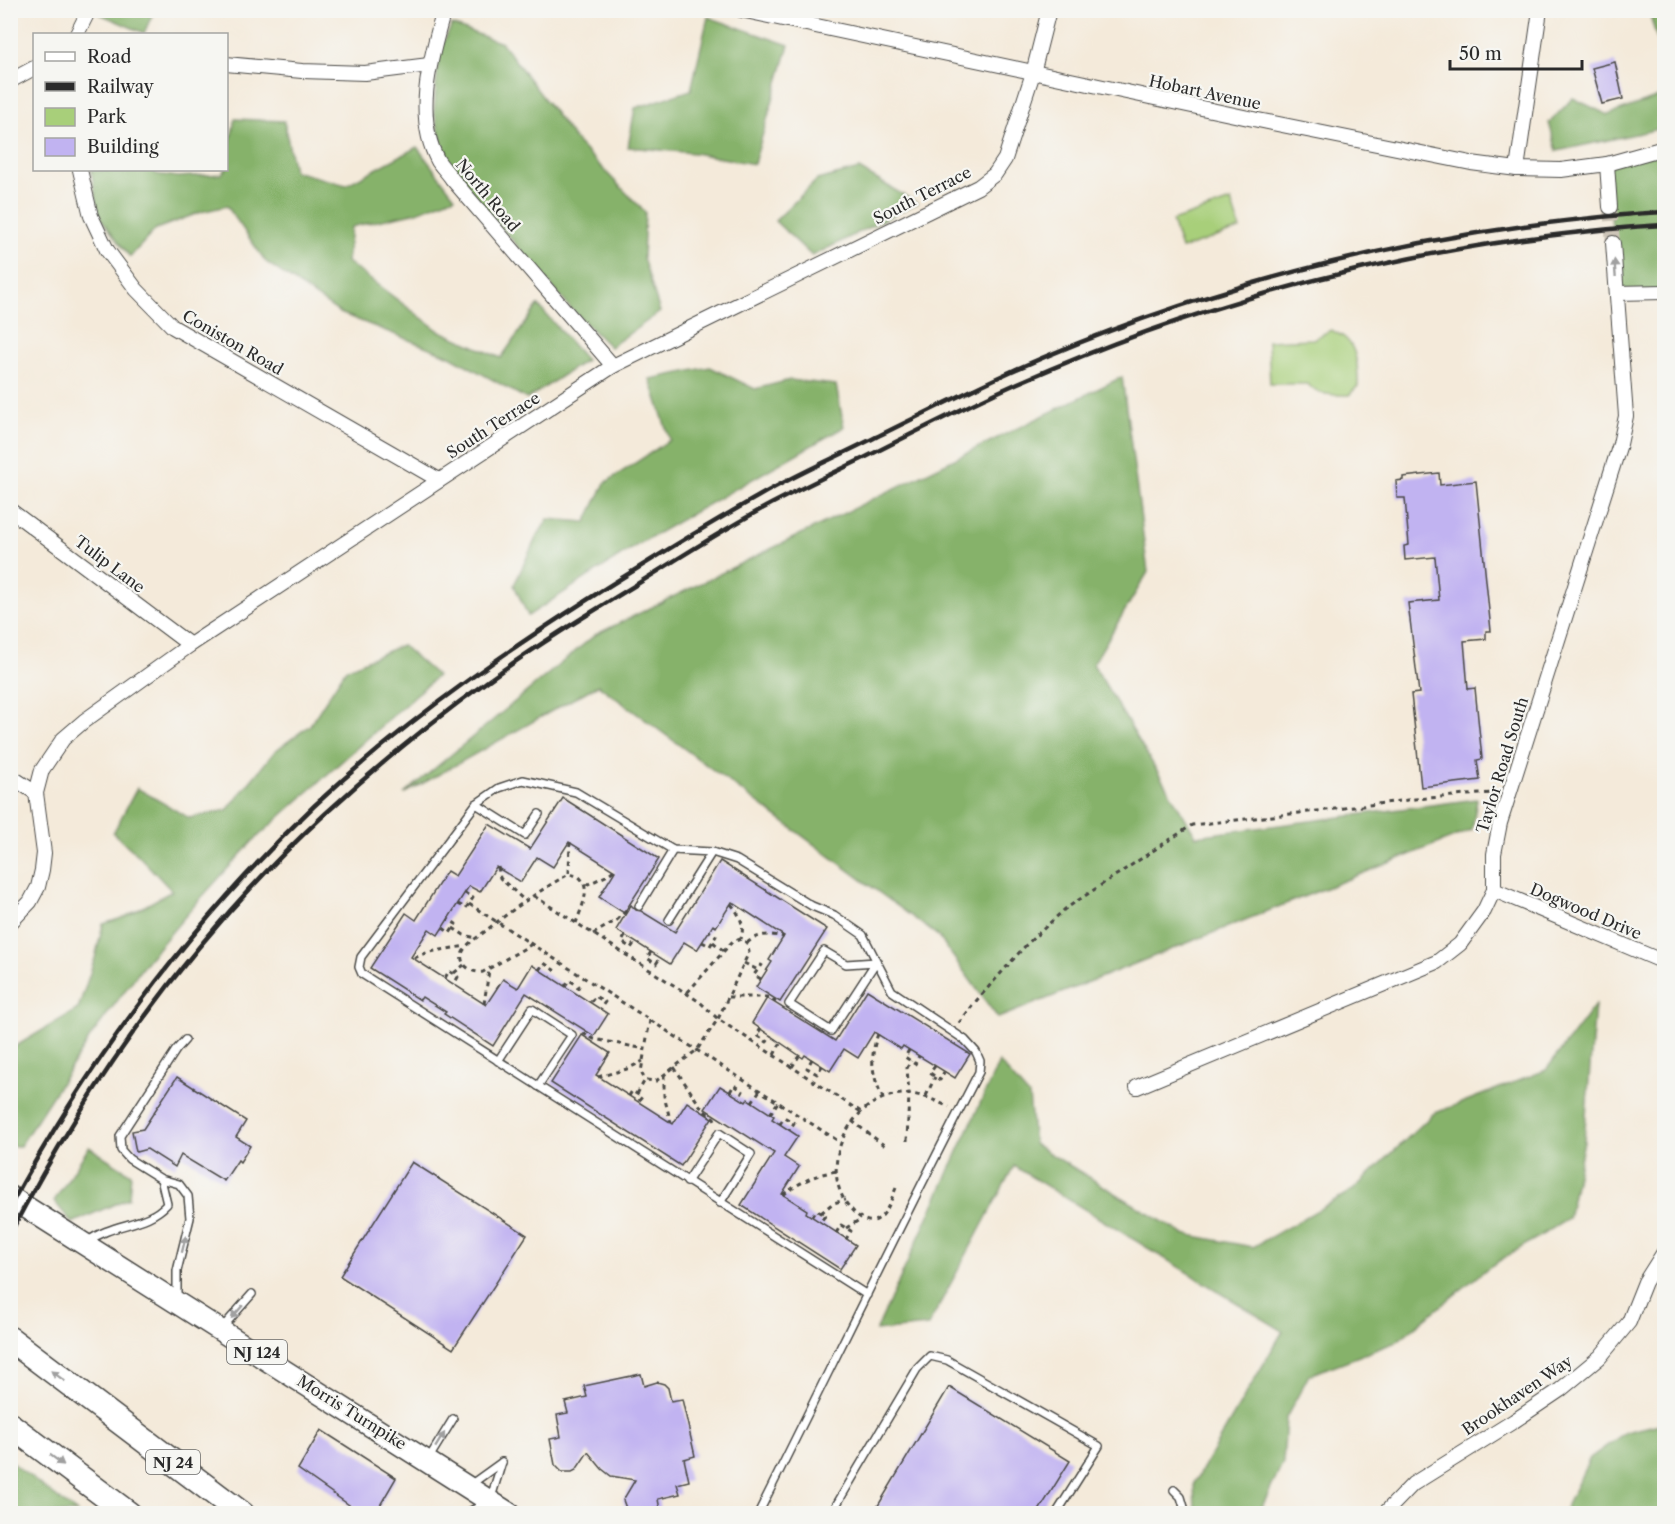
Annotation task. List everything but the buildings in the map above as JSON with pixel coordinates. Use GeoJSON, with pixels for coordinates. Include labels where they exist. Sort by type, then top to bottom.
{"type":"FeatureCollection","features":[{"type":"Feature","properties":{"kind":"highway","name":"NJ 24"},"geometry":{"type":"LineString","coordinates":[[10,1340],[242,1514]]}},
{"type":"Feature","properties":{"kind":"highway"},"geometry":{"type":"LineString","coordinates":[[105,1411],[256,1514]]}},
{"type":"Feature","properties":{"kind":"highway"},"geometry":{"type":"LineString","coordinates":[[10,1425],[129,1514]]}},
{"type":"Feature","properties":{"kind":"main road","name":"Morris Turnpike"},"geometry":{"type":"LineString","coordinates":[[10,1197],[222,1329],[510,1514]]}},
{"type":"Feature","properties":{"kind":"street"},"geometry":{"type":"LineString","coordinates":[[77,33],[88,10]]}},
{"type":"Feature","properties":{"kind":"street","name":"North Road"},"geometry":{"type":"LineString","coordinates":[[444,10],[429,65],[426,103],[429,135],[438,160],[613,366]]}},
{"type":"Feature","properties":{"kind":"street","name":"Hobart Avenue"},"geometry":{"type":"LineString","coordinates":[[741,10],[1460,161],[1517,169],[1561,170],[1607,164],[1665,148]]}},
{"type":"Feature","properties":{"kind":"street","name":"South Terrace"},"geometry":{"type":"LineString","coordinates":[[10,923],[30,902],[38,887],[44,853],[36,794],[42,770],[63,739],[190,645],[613,366],[978,187],[995,174],[1005,159],[1033,73],[1049,10]]}},
{"type":"Feature","properties":{"kind":"street"},"geometry":{"type":"LineString","coordinates":[[1517,169],[1540,10]]}},
{"type":"Feature","properties":{"kind":"street"},"geometry":{"type":"LineString","coordinates":[[228,64],[302,71],[365,73],[429,65]]}},
{"type":"Feature","properties":{"kind":"street"},"geometry":{"type":"LineString","coordinates":[[10,81],[33,69]]}},
{"type":"Feature","properties":{"kind":"street"},"geometry":{"type":"LineString","coordinates":[[1607,164],[1610,207]]}},
{"type":"Feature","properties":{"kind":"street","name":"Coniston Road"},"geometry":{"type":"LineString","coordinates":[[80,171],[92,216],[107,250],[136,289],[172,327],[439,480]]}},
{"type":"Feature","properties":{"kind":"street","name":"Taylor Road South"},"geometry":{"type":"LineString","coordinates":[[1137,1088],[1437,963],[1460,944],[1484,911],[1494,890],[1494,854],[1500,823],[1620,444],[1626,416],[1613,243]]}},
{"type":"Feature","properties":{"kind":"street"},"geometry":{"type":"LineString","coordinates":[[1617,293],[1665,292]]}},
{"type":"Feature","properties":{"kind":"street","name":"Tulip Lane"},"geometry":{"type":"LineString","coordinates":[[10,510],[190,645]]}},
{"type":"Feature","properties":{"kind":"street"},"geometry":{"type":"LineString","coordinates":[[10,776],[36,794]]}},
{"type":"Feature","properties":{"kind":"street","name":"Dogwood Drive"},"geometry":{"type":"LineString","coordinates":[[1494,890],[1665,962]]}},
{"type":"Feature","properties":{"kind":"street","name":"Brookhaven Way"},"geometry":{"type":"LineString","coordinates":[[1384,1514],[1413,1484],[1560,1390],[1600,1357],[1629,1322],[1645,1282],[1665,1252]]}},
{"type":"Feature","properties":{"kind":"lane"},"geometry":{"type":"LineString","coordinates":[[758,1514],[979,1072],[980,1061],[976,1052],[965,1040],[892,991],[863,935],[834,915],[812,906],[737,860],[712,852],[673,850],[576,792],[524,780],[499,788],[476,804],[361,957],[359,967],[362,974],[867,1295]]}},
{"type":"Feature","properties":{"kind":"lane"},"geometry":{"type":"LineString","coordinates":[[476,804],[525,836],[539,814]]}},
{"type":"Feature","properties":{"kind":"lane"},"geometry":{"type":"LineString","coordinates":[[639,906],[673,850]]}},
{"type":"Feature","properties":{"kind":"lane"},"geometry":{"type":"LineString","coordinates":[[669,920],[712,852]]}},
{"type":"Feature","properties":{"kind":"lane"},"geometry":{"type":"LineString","coordinates":[[824,951],[846,964],[876,963],[831,1031],[789,1004],[824,951]]}},
{"type":"Feature","properties":{"kind":"lane"},"geometry":{"type":"LineString","coordinates":[[498,1061],[532,1010],[572,1035],[538,1086]]}},
{"type":"Feature","properties":{"kind":"lane"},"geometry":{"type":"LineString","coordinates":[[177,1301],[177,1271],[190,1218],[188,1196],[179,1184],[161,1179],[129,1159],[121,1150],[120,1136],[176,1050],[185,1040]]}},
{"type":"Feature","properties":{"kind":"lane"},"geometry":{"type":"LineString","coordinates":[[687,1182],[719,1133],[751,1154],[720,1203]]}},
{"type":"Feature","properties":{"kind":"lane"},"geometry":{"type":"LineString","coordinates":[[86,1244],[106,1231],[159,1214],[167,1204],[161,1179]]}},
{"type":"Feature","properties":{"kind":"lane"},"geometry":{"type":"LineString","coordinates":[[222,1329],[252,1294]]}},
{"type":"Feature","properties":{"kind":"lane"},"geometry":{"type":"LineString","coordinates":[[831,1514],[917,1369],[930,1356],[947,1360],[1099,1446],[1056,1514]]}},
{"type":"Feature","properties":{"kind":"lane"},"geometry":{"type":"LineString","coordinates":[[428,1460],[453,1419]]}},
{"type":"Feature","properties":{"kind":"lane"},"geometry":{"type":"LineString","coordinates":[[465,1514],[490,1501],[502,1462],[468,1486]]}},
{"type":"Feature","properties":{"kind":"lane"},"geometry":{"type":"LineString","coordinates":[[1174,1490],[1181,1497],[1186,1514]]}},
{"type":"Feature","properties":{"kind":"path"},"geometry":{"type":"LineString","coordinates":[[953,1032],[977,1000],[1026,945],[1065,909],[1192,825],[1416,799],[1494,793]]}},
{"type":"Feature","properties":{"kind":"path"},"geometry":{"type":"LineString","coordinates":[[569,874],[570,843]]}},
{"type":"Feature","properties":{"kind":"path"},"geometry":{"type":"LineString","coordinates":[[498,867],[500,878],[525,902]]}},
{"type":"Feature","properties":{"kind":"path"},"geometry":{"type":"LineString","coordinates":[[586,885],[614,870]]}},
{"type":"Feature","properties":{"kind":"path"},"geometry":{"type":"LineString","coordinates":[[532,944],[483,972],[476,973],[464,965],[462,952],[466,946],[525,902],[569,874],[578,876],[586,885],[576,923]]}},
{"type":"Feature","properties":{"kind":"path"},"geometry":{"type":"LineString","coordinates":[[458,903],[466,908],[469,904],[473,898],[465,893]]}},
{"type":"Feature","properties":{"kind":"path"},"geometry":{"type":"LineString","coordinates":[[534,896],[700,1002],[718,1019],[861,1112]]}},
{"type":"Feature","properties":{"kind":"path"},"geometry":{"type":"LineString","coordinates":[[593,934],[617,920],[631,903],[639,906]]}},
{"type":"Feature","properties":{"kind":"path"},"geometry":{"type":"LineString","coordinates":[[469,904],[840,1142]]}},
{"type":"Feature","properties":{"kind":"path"},"geometry":{"type":"LineString","coordinates":[[731,904],[742,922],[741,939]]}},
{"type":"Feature","properties":{"kind":"path"},"geometry":{"type":"LineString","coordinates":[[443,928],[450,933],[456,924],[448,919]]}},
{"type":"Feature","properties":{"kind":"path"},"geometry":{"type":"LineString","coordinates":[[453,928],[464,935],[476,938]]}},
{"type":"Feature","properties":{"kind":"path"},"geometry":{"type":"LineString","coordinates":[[702,942],[710,946],[717,936],[709,931]]}},
{"type":"Feature","properties":{"kind":"path"},"geometry":{"type":"LineString","coordinates":[[625,936],[622,942],[631,948],[635,942]]}},
{"type":"Feature","properties":{"kind":"path"},"geometry":{"type":"LineString","coordinates":[[747,943],[759,936],[784,937]]}},
{"type":"Feature","properties":{"kind":"path"},"geometry":{"type":"LineString","coordinates":[[645,1080],[656,1081],[697,1050],[718,1019],[749,952],[747,943],[741,939]]}},
{"type":"Feature","properties":{"kind":"path"},"geometry":{"type":"LineString","coordinates":[[687,994],[732,942],[741,939]]}},
{"type":"Feature","properties":{"kind":"path"},"geometry":{"type":"LineString","coordinates":[[713,942],[724,951]]}},
{"type":"Feature","properties":{"kind":"path"},"geometry":{"type":"LineString","coordinates":[[621,952],[626,944]]}},
{"type":"Feature","properties":{"kind":"path"},"geometry":{"type":"LineString","coordinates":[[414,958],[429,952],[466,946]]}},
{"type":"Feature","properties":{"kind":"path"},"geometry":{"type":"LineString","coordinates":[[651,952],[647,957],[656,964],[660,958]]}},
{"type":"Feature","properties":{"kind":"path"},"geometry":{"type":"LineString","coordinates":[[549,967],[554,958]]}},
{"type":"Feature","properties":{"kind":"path"},"geometry":{"type":"LineString","coordinates":[[646,968],[651,960]]}},
{"type":"Feature","properties":{"kind":"path"},"geometry":{"type":"LineString","coordinates":[[539,970],[544,963],[554,970],[550,976]]}},
{"type":"Feature","properties":{"kind":"path"},"geometry":{"type":"LineString","coordinates":[[744,963],[758,970]]}},
{"type":"Feature","properties":{"kind":"path"},"geometry":{"type":"LineString","coordinates":[[453,974],[464,965]]}},
{"type":"Feature","properties":{"kind":"path"},"geometry":{"type":"LineString","coordinates":[[761,979],[754,975],[761,965],[767,969]]}},
{"type":"Feature","properties":{"kind":"path"},"geometry":{"type":"LineString","coordinates":[[484,1004],[489,969]]}},
{"type":"Feature","properties":{"kind":"path"},"geometry":{"type":"LineString","coordinates":[[445,978],[449,971],[458,977],[454,984]]}},
{"type":"Feature","properties":{"kind":"path"},"geometry":{"type":"LineString","coordinates":[[574,983],[579,975]]}},
{"type":"Feature","properties":{"kind":"path"},"geometry":{"type":"LineString","coordinates":[[565,986],[569,980],[579,986],[575,993]]}},
{"type":"Feature","properties":{"kind":"path"},"geometry":{"type":"LineString","coordinates":[[600,999],[605,991]]}},
{"type":"Feature","properties":{"kind":"path"},"geometry":{"type":"LineString","coordinates":[[591,1002],[595,996],[604,1002],[600,1009]]}},
{"type":"Feature","properties":{"kind":"path"},"geometry":{"type":"LineString","coordinates":[[728,997],[768,997],[779,1004],[789,1004]]}},
{"type":"Feature","properties":{"kind":"path"},"geometry":{"type":"LineString","coordinates":[[645,1080],[641,1072],[650,1020]]}},
{"type":"Feature","properties":{"kind":"path"},"geometry":{"type":"LineString","coordinates":[[761,1028],[757,1035],[762,1039],[767,1042],[771,1035]]}},
{"type":"Feature","properties":{"kind":"path"},"geometry":{"type":"LineString","coordinates":[[584,1033],[594,1039],[645,1049]]}},
{"type":"Feature","properties":{"kind":"path"},"geometry":{"type":"LineString","coordinates":[[878,1034],[872,1058],[872,1071],[883,1098]]}},
{"type":"Feature","properties":{"kind":"path"},"geometry":{"type":"LineString","coordinates":[[758,1045],[762,1039]]}},
{"type":"Feature","properties":{"kind":"path"},"geometry":{"type":"LineString","coordinates":[[774,1055],[780,1044]]}},
{"type":"Feature","properties":{"kind":"path"},"geometry":{"type":"LineString","coordinates":[[909,1050],[905,1057],[915,1064],[920,1056]]}},
{"type":"Feature","properties":{"kind":"path"},"geometry":{"type":"LineString","coordinates":[[792,1067],[799,1056]]}},
{"type":"Feature","properties":{"kind":"path"},"geometry":{"type":"LineString","coordinates":[[812,1059],[807,1068],[817,1074],[822,1066]]}},
{"type":"Feature","properties":{"kind":"path"},"geometry":{"type":"LineString","coordinates":[[598,1077],[627,1069],[642,1061]]}},
{"type":"Feature","properties":{"kind":"path"},"geometry":{"type":"LineString","coordinates":[[908,1141],[908,1068],[911,1061]]}},
{"type":"Feature","properties":{"kind":"path"},"geometry":{"type":"LineString","coordinates":[[935,1066],[930,1073],[935,1077],[940,1080],[944,1072]]}},
{"type":"Feature","properties":{"kind":"path"},"geometry":{"type":"LineString","coordinates":[[674,1067],[703,1110],[714,1118]]}},
{"type":"Feature","properties":{"kind":"path"},"geometry":{"type":"LineString","coordinates":[[808,1077],[812,1071]]}},
{"type":"Feature","properties":{"kind":"path"},"geometry":{"type":"LineString","coordinates":[[664,1074],[664,1096],[671,1123]]}},
{"type":"Feature","properties":{"kind":"path"},"geometry":{"type":"LineString","coordinates":[[926,1096],[935,1077]]}},
{"type":"Feature","properties":{"kind":"path"},"geometry":{"type":"LineString","coordinates":[[637,1094],[645,1080]]}},
{"type":"Feature","properties":{"kind":"path"},"geometry":{"type":"LineString","coordinates":[[738,1088],[743,1080]]}},
{"type":"Feature","properties":{"kind":"path"},"geometry":{"type":"LineString","coordinates":[[730,1092],[734,1085],[743,1091],[739,1098]]}},
{"type":"Feature","properties":{"kind":"path"},"geometry":{"type":"LineString","coordinates":[[752,1102],[760,1090]]}},
{"type":"Feature","properties":{"kind":"path"},"geometry":{"type":"LineString","coordinates":[[629,1096],[632,1091],[642,1097],[638,1102]]}},
{"type":"Feature","properties":{"kind":"path"},"geometry":{"type":"LineString","coordinates":[[896,1188],[883,1215],[877,1221],[870,1222],[861,1219],[852,1211],[839,1186],[837,1160],[840,1142],[852,1121],[861,1112],[883,1098],[909,1094],[926,1096],[959,1111]]}},
{"type":"Feature","properties":{"kind":"path"},"geometry":{"type":"LineString","coordinates":[[770,1114],[778,1102]]}},
{"type":"Feature","properties":{"kind":"path"},"geometry":{"type":"LineString","coordinates":[[789,1120],[794,1112]]}},
{"type":"Feature","properties":{"kind":"path"},"geometry":{"type":"LineString","coordinates":[[780,1124],[784,1117],[794,1123],[789,1130]]}},
{"type":"Feature","properties":{"kind":"path"},"geometry":{"type":"LineString","coordinates":[[852,1121],[885,1146]]}},
{"type":"Feature","properties":{"kind":"path"},"geometry":{"type":"LineString","coordinates":[[783,1195],[809,1178],[837,1171]]}},
{"type":"Feature","properties":{"kind":"path"},"geometry":{"type":"LineString","coordinates":[[821,1213],[833,1203],[845,1200]]}},
{"type":"Feature","properties":{"kind":"path"},"geometry":{"type":"LineString","coordinates":[[812,1216],[816,1210],[825,1216],[820,1222]]}},
{"type":"Feature","properties":{"kind":"path"},"geometry":{"type":"LineString","coordinates":[[846,1228],[854,1221],[861,1219]]}},
{"type":"Feature","properties":{"kind":"path"},"geometry":{"type":"LineString","coordinates":[[836,1233],[841,1225],[851,1231],[846,1239]]}},
{"type":"Feature","properties":{"kind":"green space"},"geometry":{"type":"Polygon","coordinates":[[[101,10],[154,11],[144,33],[100,14],[101,10]]]}},
{"type":"Feature","properties":{"kind":"green space"},"geometry":{"type":"Polygon","coordinates":[[[1649,11],[1664,11],[1664,65],[1649,11]]]}},
{"type":"Feature","properties":{"kind":"green space"},"geometry":{"type":"Polygon","coordinates":[[[708,17],[789,45],[754,164],[694,153],[628,147],[635,108],[691,90],[708,17]]]}},
{"type":"Feature","properties":{"kind":"green space"},"geometry":{"type":"Polygon","coordinates":[[[452,25],[502,43],[576,141],[645,212],[643,258],[660,312],[610,347],[571,309],[446,162],[434,111],[439,51],[452,25]]]}},
{"type":"Feature","properties":{"kind":"green space"},"geometry":{"type":"Polygon","coordinates":[[[1664,95],[1664,128],[1557,151],[1549,123],[1573,98],[1608,115],[1664,95]]]}},
{"type":"Feature","properties":{"kind":"green space"},"geometry":{"type":"Polygon","coordinates":[[[235,119],[284,121],[294,171],[346,185],[417,147],[455,197],[417,212],[351,227],[347,262],[438,330],[501,358],[538,305],[586,360],[527,399],[450,356],[340,313],[266,262],[227,206],[201,212],[156,229],[130,257],[99,216],[91,171],[154,171],[156,174],[178,177],[222,174],[224,171],[228,171],[228,152],[235,119]]]}},
{"type":"Feature","properties":{"kind":"green space"},"geometry":{"type":"Polygon","coordinates":[[[1664,152],[1664,292],[1617,293],[1607,164],[1664,152]]]}},
{"type":"Feature","properties":{"kind":"green space"},"geometry":{"type":"Polygon","coordinates":[[[859,169],[917,203],[812,256],[775,221],[817,180],[859,169]]]}},
{"type":"Feature","properties":{"kind":"green space"},"geometry":{"type":"Polygon","coordinates":[[[1231,201],[1240,229],[1181,249],[1172,221],[1231,201]]]}},
{"type":"Feature","properties":{"kind":"green space"},"geometry":{"type":"Polygon","coordinates":[[[1331,330],[1345,338],[1355,354],[1358,386],[1349,395],[1322,393],[1307,384],[1270,384],[1268,341],[1313,339],[1331,330]]]}},
{"type":"Feature","properties":{"kind":"green space"},"geometry":{"type":"Polygon","coordinates":[[[710,367],[755,389],[790,380],[836,385],[844,427],[637,545],[528,616],[514,585],[536,538],[548,519],[586,522],[605,483],[670,440],[650,379],[710,367]]]}},
{"type":"Feature","properties":{"kind":"green space"},"geometry":{"type":"Polygon","coordinates":[[[1122,377],[1148,572],[1093,664],[1196,836],[1477,799],[1472,830],[998,1018],[938,936],[598,685],[404,794],[595,635],[1122,377]]]}},
{"type":"Feature","properties":{"kind":"green space"},"geometry":{"type":"Polygon","coordinates":[[[402,645],[437,676],[252,842],[200,899],[147,961],[91,1036],[20,1146],[11,1146],[11,1049],[78,1009],[95,958],[103,924],[125,917],[172,891],[138,855],[113,833],[137,788],[189,818],[227,810],[275,751],[310,725],[346,669],[402,645]]]}},
{"type":"Feature","properties":{"kind":"green space"},"geometry":{"type":"Polygon","coordinates":[[[1595,1005],[1584,1141],[1568,1219],[1489,1267],[1396,1342],[1309,1375],[1286,1418],[1283,1463],[1259,1513],[1195,1513],[1194,1483],[1283,1331],[1014,1166],[928,1326],[876,1331],[999,1062],[1029,1096],[1034,1144],[1183,1234],[1253,1247],[1353,1190],[1433,1114],[1546,1070],[1595,1005]]]}},
{"type":"Feature","properties":{"kind":"green space"},"geometry":{"type":"Polygon","coordinates":[[[89,1147],[131,1174],[129,1198],[72,1223],[54,1201],[89,1147]]]}},
{"type":"Feature","properties":{"kind":"green space"},"geometry":{"type":"Polygon","coordinates":[[[1664,1423],[1664,1508],[1658,1514],[1563,1513],[1590,1458],[1626,1432],[1664,1423]]]}},
{"type":"Feature","properties":{"kind":"green space"},"geometry":{"type":"Polygon","coordinates":[[[11,1462],[77,1513],[11,1513],[11,1462]]]}},
{"type":"Feature","properties":{"kind":"tunnel"},"geometry":{"type":"LineString","coordinates":[[1610,207],[1613,243]]}},
{"type":"Feature","properties":{"kind":"railway"},"geometry":{"type":"LineString","coordinates":[[10,1206],[75,1097],[147,994],[226,897],[269,850],[351,772],[470,679],[553,622],[683,540],[788,480],[995,379],[1136,321],[1327,263],[1393,249],[1524,226],[1664,212]]}},
{"type":"Feature","properties":{"kind":"railway"},"geometry":{"type":"LineString","coordinates":[[10,1234],[75,1120],[111,1064],[190,958],[278,860],[364,779],[468,696],[543,643],[702,543],[784,497],[999,392],[1079,357],[1203,313],[1330,276],[1458,249],[1576,232],[1664,225]]}}]}
